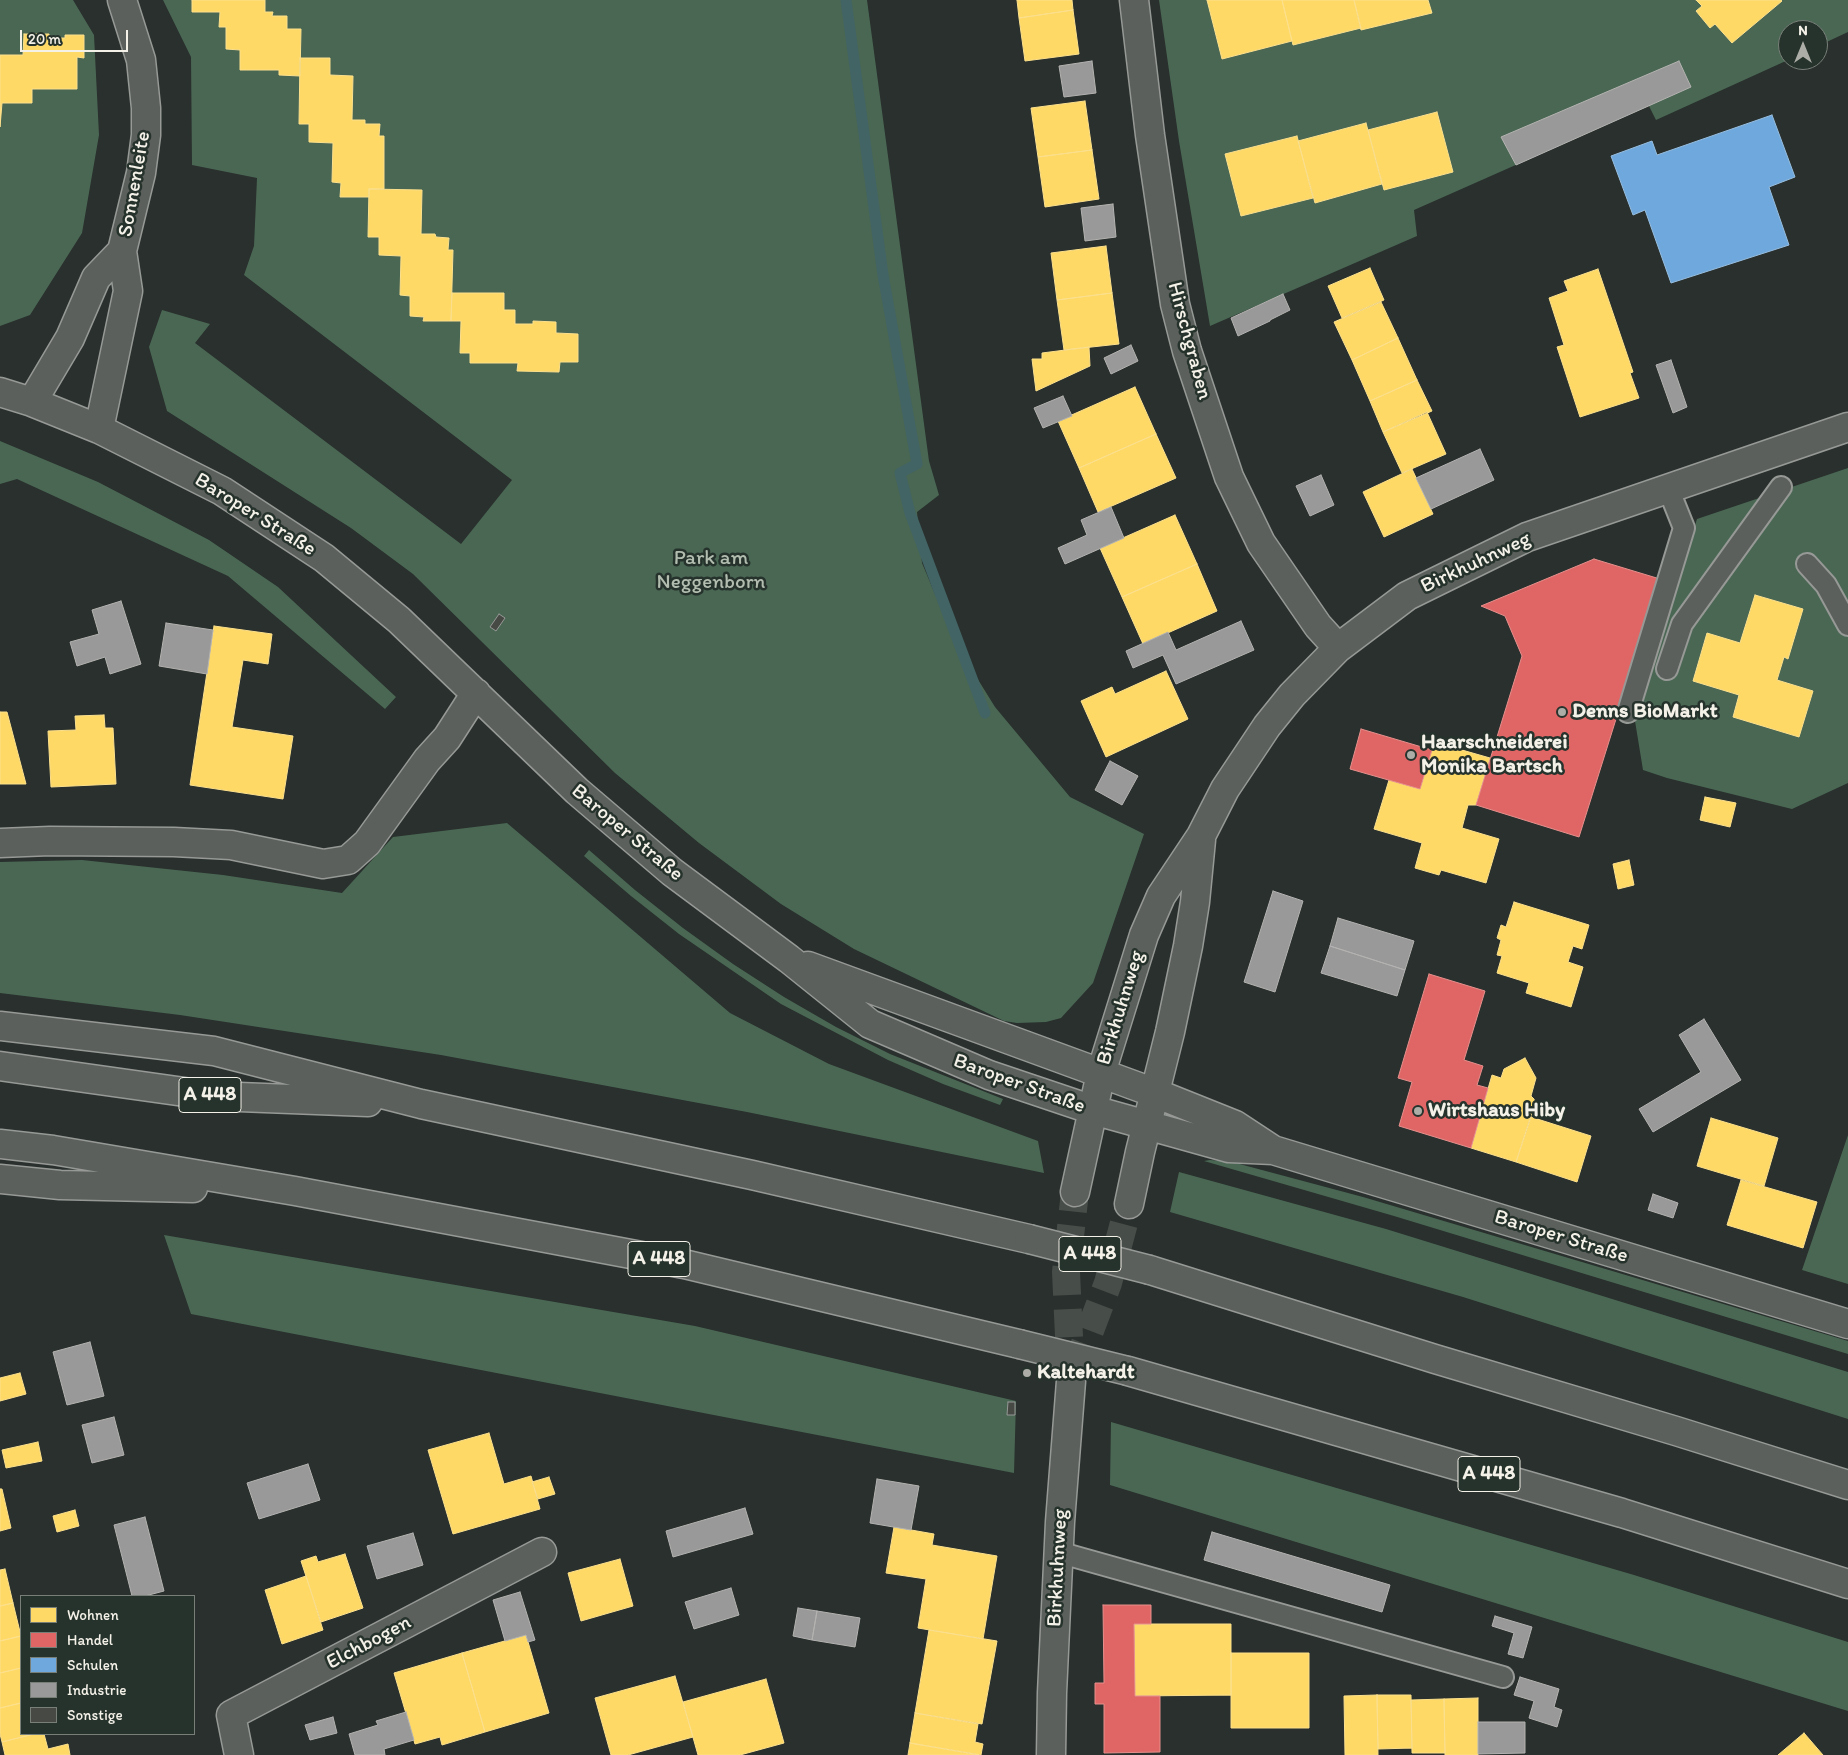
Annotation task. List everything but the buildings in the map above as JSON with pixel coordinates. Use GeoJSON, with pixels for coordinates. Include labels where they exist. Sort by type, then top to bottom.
{"type":"FeatureCollection","features":[{"type":"Feature","properties":{"kind":"main road","name":"Sonnenleite"},"geometry":{"type":"LineString","coordinates":[[99,429],[128,291],[122,250],[141,173],[146,135],[146,108],[141,60],[122,0]]}},
{"type":"Feature","properties":{"kind":"main road","name":"Hirschgraben"},"geometry":{"type":"LineString","coordinates":[[1134,0],[1150,135],[1175,304],[1187,351],[1229,477],[1261,543],[1318,626],[1338,648]]}},
{"type":"Feature","properties":{"kind":"main road","name":"Sonnenleite"},"geometry":{"type":"LineString","coordinates":[[32,402],[70,338],[96,278],[122,250]]}},
{"type":"Feature","properties":{"kind":"main road","name":"Baroper Straße"},"geometry":{"type":"LineString","coordinates":[[0,392],[32,402],[99,429],[222,491],[324,558],[399,620],[577,791],[665,866],[789,959],[870,1024],[989,1075],[1093,1110],[1229,1148],[1273,1150],[1848,1324]]}},
{"type":"Feature","properties":{"kind":"main road","name":"Birkhuhnweg"},"geometry":{"type":"LineString","coordinates":[[1075,1192],[1101,1073],[1144,935],[1161,896],[1201,836],[1225,789],[1267,726],[1292,695],[1338,648],[1407,596],[1527,537],[1848,427]]}},
{"type":"Feature","properties":{"kind":"main road"},"geometry":{"type":"LineString","coordinates":[[0,843],[50,841],[174,842],[231,845],[323,864],[348,860],[367,843],[427,760],[447,738],[476,694]]}},
{"type":"Feature","properties":{"kind":"main road","name":"Birkhuhnweg"},"geometry":{"type":"LineString","coordinates":[[1129,1204],[1146,1126],[1170,1032],[1188,946],[1195,902],[1201,836]]}},
{"type":"Feature","properties":{"kind":"main road","name":"Baroper Straße"},"geometry":{"type":"LineString","coordinates":[[789,959],[1154,1093],[1235,1125],[1273,1150]]}},
{"type":"Feature","properties":{"kind":"main road"},"geometry":{"type":"LineString","coordinates":[[0,1026],[214,1051],[422,1104]]}},
{"type":"Feature","properties":{"kind":"main road","name":"A 448"},"geometry":{"type":"LineString","coordinates":[[0,1066],[213,1096],[422,1104],[752,1176],[1029,1239],[1150,1270],[1848,1485]]}},
{"type":"Feature","properties":{"kind":"main road","name":"A 448"},"geometry":{"type":"LineString","coordinates":[[0,1144],[53,1150],[296,1191],[684,1264],[1128,1371],[1622,1513],[1848,1584]]}},
{"type":"Feature","properties":{"kind":"main road"},"geometry":{"type":"LineString","coordinates":[[0,1179],[60,1184],[296,1191]]}},
{"type":"Feature","properties":{"kind":"main road","name":"Birkhuhnweg"},"geometry":{"type":"LineString","coordinates":[[1052,1755],[1052,1693],[1058,1552],[1071,1381]]}},
{"type":"Feature","properties":{"kind":"main road","name":"Elchbogen"},"geometry":{"type":"LineString","coordinates":[[239,1755],[231,1715],[542,1552]]}},
{"type":"Feature","properties":{"kind":"lane"},"geometry":{"type":"LineString","coordinates":[[1667,669],[1682,624],[1781,487]]}},
{"type":"Feature","properties":{"kind":"lane"},"geometry":{"type":"LineString","coordinates":[[1628,712],[1684,528],[1668,488]]}},
{"type":"Feature","properties":{"kind":"lane"},"geometry":{"type":"LineString","coordinates":[[1807,564],[1826,585],[1848,625]]}},
{"type":"Feature","properties":{"kind":"lane"},"geometry":{"type":"LineString","coordinates":[[1058,1552],[1503,1677]]}},
{"type":"Feature","properties":{"kind":"green space"},"geometry":{"type":"Polygon","coordinates":[[[0,0],[73,0],[94,35],[99,135],[82,233],[30,315],[0,326],[0,0]]]}},
{"type":"Feature","properties":{"kind":"green space","name":"Park am Neggenborn"},"geometry":{"type":"Polygon","coordinates":[[[163,0],[867,0],[929,461],[939,495],[917,512],[922,563],[956,644],[995,707],[1070,797],[1144,834],[1093,983],[1061,1018],[1046,1022],[1017,1023],[1004,1021],[854,949],[781,904],[699,843],[615,773],[413,574],[351,528],[167,411],[149,347],[162,310],[210,324],[195,343],[461,544],[512,480],[244,275],[254,246],[257,178],[192,165],[191,57],[163,0]]]}},
{"type":"Feature","properties":{"kind":"green space"},"geometry":{"type":"Polygon","coordinates":[[[1159,0],[1848,0],[1848,32],[1828,41],[1828,20],[1778,20],[1778,65],[1656,120],[1649,106],[1414,210],[1417,236],[1210,326],[1179,141],[1159,0]]]}},
{"type":"Feature","properties":{"kind":"green space"},"geometry":{"type":"Polygon","coordinates":[[[0,441],[98,482],[209,540],[278,587],[396,697],[385,709],[228,576],[17,479],[0,484],[0,441]]]}},
{"type":"Feature","properties":{"kind":"green space"},"geometry":{"type":"Polygon","coordinates":[[[1848,468],[1848,783],[1792,809],[1667,778],[1643,770],[1635,721],[1697,519],[1848,468]]]}},
{"type":"Feature","properties":{"kind":"green space"},"geometry":{"type":"Polygon","coordinates":[[[507,823],[730,1013],[829,1064],[1038,1141],[1044,1173],[747,1112],[441,1055],[180,1015],[0,993],[0,862],[82,860],[223,875],[342,893],[393,837],[507,823]]]}},
{"type":"Feature","properties":{"kind":"green space"},"geometry":{"type":"Polygon","coordinates":[[[589,850],[683,928],[733,964],[784,997],[836,1027],[890,1054],[1003,1099],[1000,1105],[943,1084],[888,1060],[781,1004],[679,934],[631,896],[584,856],[589,850]]]}},
{"type":"Feature","properties":{"kind":"green space"},"geometry":{"type":"Polygon","coordinates":[[[1848,1135],[1848,1284],[1802,1270],[1848,1135]]]}},
{"type":"Feature","properties":{"kind":"green space"},"geometry":{"type":"Polygon","coordinates":[[[1204,1161],[1232,1162],[1363,1197],[1848,1341],[1848,1354],[1394,1216],[1204,1161]]]}},
{"type":"Feature","properties":{"kind":"green space"},"geometry":{"type":"Polygon","coordinates":[[[1179,1172],[1386,1229],[1848,1372],[1848,1419],[1463,1297],[1170,1212],[1179,1172]]]}},
{"type":"Feature","properties":{"kind":"green space"},"geometry":{"type":"Polygon","coordinates":[[[164,1235],[695,1326],[1016,1401],[1014,1473],[191,1314],[164,1235]]]}},
{"type":"Feature","properties":{"kind":"green space"},"geometry":{"type":"Polygon","coordinates":[[[1111,1422],[1634,1575],[1848,1642],[1848,1711],[1110,1485],[1111,1422]]]}},
{"type":"Feature","properties":{"kind":"waterway"},"geometry":{"type":"LineString","coordinates":[[846,0],[883,275],[917,464],[900,473],[910,513],[985,713]]}},
{"type":"Feature","properties":{"kind":"tunnel"},"geometry":{"type":"LineString","coordinates":[[1071,1379],[1066,1272],[1075,1192]]}},
{"type":"Feature","properties":{"kind":"tunnel"},"geometry":{"type":"LineString","coordinates":[[1075,1370],[1108,1283],[1129,1204]]}},
{"type":"Feature","properties":{"kind":"place","name":"Denns BioMarkt"},"geometry":{"type":"Point","coordinates":[1562,712]}},
{"type":"Feature","properties":{"kind":"place","name":"Haarschneiderei Monika Bartsch"},"geometry":{"type":"Point","coordinates":[1411,755]}},
{"type":"Feature","properties":{"kind":"place","name":"Wirtshaus Hiby"},"geometry":{"type":"Point","coordinates":[1418,1111]}},
{"type":"Feature","properties":{"kind":"place","name":"Kaltehardt"},"geometry":{"type":"Point","coordinates":[1027,1373]}}]}
